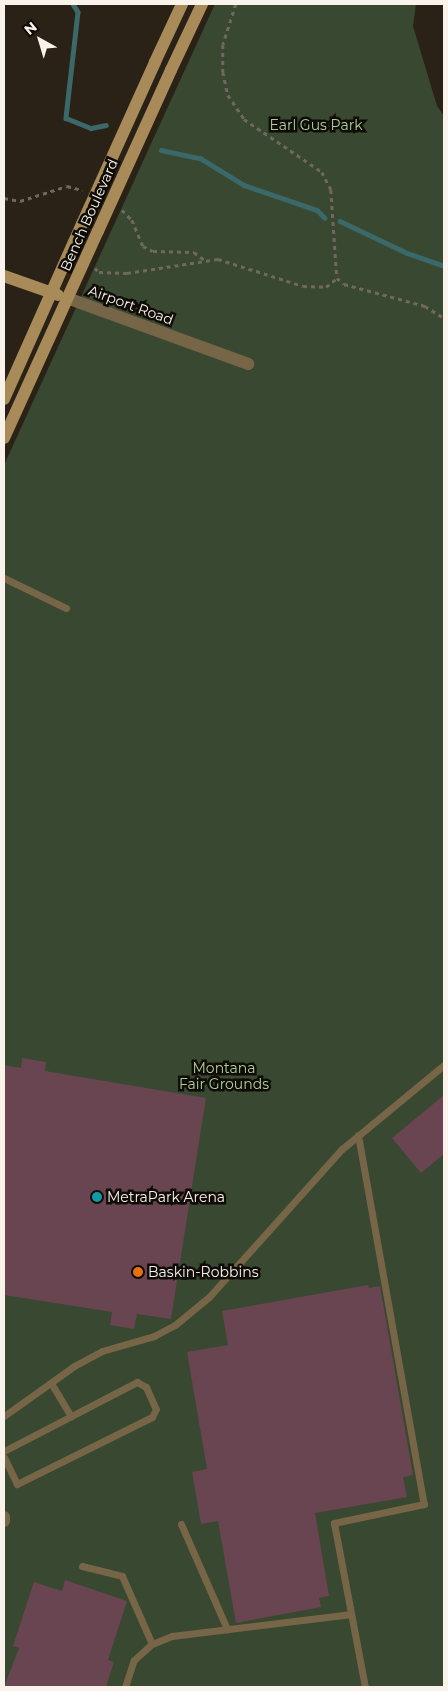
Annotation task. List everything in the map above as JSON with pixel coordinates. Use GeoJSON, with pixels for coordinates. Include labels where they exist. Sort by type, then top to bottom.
{"type":"FeatureCollection","features":[{"type":"Feature","properties":{"kind":"main road"},"geometry":{"type":"LineString","coordinates":[[4,399],[182,4]]}},
{"type":"Feature","properties":{"kind":"main road","name":"Bench Boulevard"},"geometry":{"type":"LineString","coordinates":[[4,438],[202,4]]}},
{"type":"Feature","properties":{"kind":"main road","name":"Airport Road"},"geometry":{"type":"LineString","coordinates":[[4,276],[68,298]]}},
{"type":"Feature","properties":{"kind":"street","name":"Airport Road"},"geometry":{"type":"LineString","coordinates":[[68,298],[248,364]]}},
{"type":"Feature","properties":{"kind":"lane"},"geometry":{"type":"LineString","coordinates":[[4,578],[66,608]]}},
{"type":"Feature","properties":{"kind":"lane"},"geometry":{"type":"LineString","coordinates":[[4,1416],[102,1350],[154,1336],[175,1325],[209,1297],[358,1135],[444,1065]]}},
{"type":"Feature","properties":{"kind":"lane"},"geometry":{"type":"LineString","coordinates":[[358,1135],[424,1504],[334,1522],[365,1687]]}},
{"type":"Feature","properties":{"kind":"lane"},"geometry":{"type":"LineString","coordinates":[[4,1451],[137,1382],[146,1387],[156,1409],[152,1417],[17,1484],[4,1457]]}},
{"type":"Feature","properties":{"kind":"lane"},"geometry":{"type":"LineString","coordinates":[[51,1383],[71,1416]]}},
{"type":"Feature","properties":{"kind":"lane"},"geometry":{"type":"LineString","coordinates":[[181,1524],[228,1629]]}},
{"type":"Feature","properties":{"kind":"lane"},"geometry":{"type":"LineString","coordinates":[[82,1566],[122,1576],[152,1644]]}},
{"type":"Feature","properties":{"kind":"lane"},"geometry":{"type":"LineString","coordinates":[[125,1687],[134,1660],[152,1644],[172,1636],[350,1614]]}},
{"type":"Feature","properties":{"kind":"path"},"geometry":{"type":"LineString","coordinates":[[236,4],[223,45],[223,72],[228,95],[244,119],[322,172],[331,190],[337,278],[344,284],[425,306],[444,318]]}},
{"type":"Feature","properties":{"kind":"path"},"geometry":{"type":"LineString","coordinates":[[85,260],[100,272],[127,273],[218,259],[303,286],[326,287],[337,278]]}},
{"type":"Feature","properties":{"kind":"green space","name":"Montana Fair Grounds"},"geometry":{"type":"Polygon","coordinates":[[[215,4],[416,4],[413,26],[437,106],[444,116],[444,1687],[4,1687],[4,465],[215,4]]]}},
{"type":"Feature","properties":{"kind":"building","name":"MetraPark Arena"},"geometry":{"type":"Polygon","coordinates":[[[22,1058],[46,1062],[45,1071],[206,1098],[171,1319],[137,1314],[134,1329],[110,1325],[112,1312],[4,1295],[4,1065],[21,1068],[22,1058]]]}},
{"type":"Feature","properties":{"kind":"building"},"geometry":{"type":"Polygon","coordinates":[[[444,1095],[444,1154],[421,1173],[392,1138],[444,1095]]]}},
{"type":"Feature","properties":{"kind":"building"},"geometry":{"type":"Polygon","coordinates":[[[368,1285],[369,1288],[380,1286],[413,1475],[403,1477],[407,1497],[315,1513],[329,1596],[319,1598],[321,1607],[236,1623],[218,1521],[201,1524],[192,1472],[207,1469],[187,1352],[228,1345],[222,1311],[368,1285]]]}},
{"type":"Feature","properties":{"kind":"building"},"geometry":{"type":"Polygon","coordinates":[[[65,1580],[127,1601],[108,1660],[114,1662],[106,1687],[4,1687],[19,1648],[13,1646],[34,1582],[62,1591],[65,1580]]]}},
{"type":"Feature","properties":{"kind":"waterway"},"geometry":{"type":"LineString","coordinates":[[73,4],[78,12],[66,118],[91,128],[106,125]]}},
{"type":"Feature","properties":{"kind":"waterway"},"geometry":{"type":"LineString","coordinates":[[161,150],[200,158],[244,185],[317,210],[325,218]]}},
{"type":"Feature","properties":{"kind":"waterway"},"geometry":{"type":"LineString","coordinates":[[340,221],[407,253],[444,266]]}},
{"type":"Feature","properties":{"kind":"place","name":"MetraPark Arena"},"geometry":{"type":"Point","coordinates":[97,1197]}},
{"type":"Feature","properties":{"kind":"place","name":"Baskin-Robbins"},"geometry":{"type":"Point","coordinates":[138,1272]}},
{"type":"Feature","properties":{"kind":"park label","name":"Earl Gus Park"},"geometry":{"type":"Point","coordinates":[316,125]}}]}
